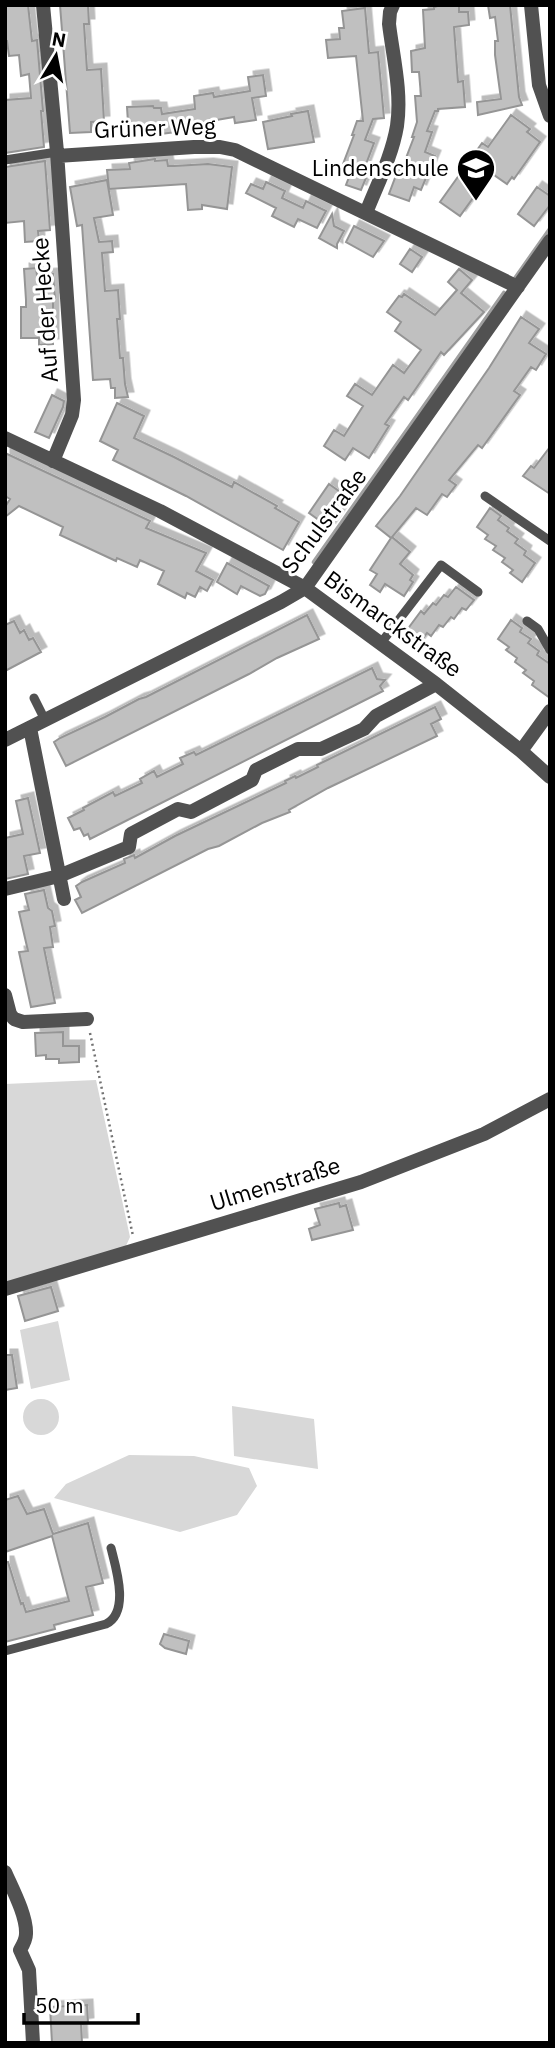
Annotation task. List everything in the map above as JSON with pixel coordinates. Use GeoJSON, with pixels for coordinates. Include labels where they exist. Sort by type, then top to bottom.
{"type":"FeatureCollection","features":[{"type":"Feature","properties":{"kind":"street","name":"Auf der Hecke"},"geometry":{"type":"LineString","coordinates":[[43,5],[57,154],[74,400],[69,423],[53,461]]}},
{"type":"Feature","properties":{"kind":"street"},"geometry":{"type":"LineString","coordinates":[[366,213],[397,129],[398,95],[389,24],[393,5]]}},
{"type":"Feature","properties":{"kind":"street"},"geometry":{"type":"LineString","coordinates":[[531,5],[539,85],[550,116]]}},
{"type":"Feature","properties":{"kind":"street","name":"Grüner Weg"},"geometry":{"type":"LineString","coordinates":[[57,154],[194,147],[228,148],[518,287]]}},
{"type":"Feature","properties":{"kind":"street","name":"Schulstraße"},"geometry":{"type":"LineString","coordinates":[[5,740],[305,588],[550,241]]}},
{"type":"Feature","properties":{"kind":"street","name":"Bismarckstraße"},"geometry":{"type":"LineString","coordinates":[[5,439],[160,510],[305,588],[436,684],[550,777]]}},
{"type":"Feature","properties":{"kind":"street"},"geometry":{"type":"LineString","coordinates":[[5,889],[59,876],[129,847],[131,834],[178,809],[191,811],[252,780],[256,770],[298,749],[321,749],[364,729],[376,716],[436,684]]}},
{"type":"Feature","properties":{"kind":"street"},"geometry":{"type":"LineString","coordinates":[[521,751],[550,711]]}},
{"type":"Feature","properties":{"kind":"street"},"geometry":{"type":"LineString","coordinates":[[30,728],[64,899]]}},
{"type":"Feature","properties":{"kind":"street"},"geometry":{"type":"LineString","coordinates":[[5,995],[10,1014],[20,1021],[87,1019]]}},
{"type":"Feature","properties":{"kind":"street","name":"Ulmenstraße"},"geometry":{"type":"LineString","coordinates":[[5,1289],[361,1182],[484,1134],[550,1099]]}},
{"type":"Feature","properties":{"kind":"street"},"geometry":{"type":"LineString","coordinates":[[5,1872],[26,1928],[27,1936],[20,1950],[29,1970],[33,2043]]}},
{"type":"Feature","properties":{"kind":"lane"},"geometry":{"type":"LineString","coordinates":[[5,160],[57,154]]}},
{"type":"Feature","properties":{"kind":"lane"},"geometry":{"type":"LineString","coordinates":[[485,496],[550,541]]}},
{"type":"Feature","properties":{"kind":"lane"},"geometry":{"type":"LineString","coordinates":[[381,643],[441,565],[478,592]]}},
{"type":"Feature","properties":{"kind":"lane"},"geometry":{"type":"LineString","coordinates":[[527,621],[538,629],[550,650]]}},
{"type":"Feature","properties":{"kind":"lane"},"geometry":{"type":"LineString","coordinates":[[34,698],[45,720]]}},
{"type":"Feature","properties":{"kind":"lane"},"geometry":{"type":"LineString","coordinates":[[5,1651],[113,1620],[117,1614],[120,1588],[111,1548]]}},
{"type":"Feature","properties":{"kind":"path"},"geometry":{"type":"LineString","coordinates":[[87,1019],[136,1250]]}},
{"type":"Feature","properties":{"kind":"shaded area"},"geometry":{"type":"Polygon","coordinates":[[[96,1080],[130,1237],[125,1248],[5,1284],[5,1084],[96,1080]]]}},
{"type":"Feature","properties":{"kind":"shaded area"},"geometry":{"type":"Polygon","coordinates":[[[58,1321],[70,1380],[31,1389],[20,1330],[58,1321]]]}},
{"type":"Feature","properties":{"kind":"shaded area"},"geometry":{"type":"Polygon","coordinates":[[[41,1399],[54,1404],[59,1417],[54,1430],[41,1435],[28,1430],[23,1417],[28,1404],[41,1399]]]}},
{"type":"Feature","properties":{"kind":"shaded area"},"geometry":{"type":"Polygon","coordinates":[[[232,1406],[314,1419],[318,1469],[234,1456],[232,1406]]]}},
{"type":"Feature","properties":{"kind":"shaded area"},"geometry":{"type":"Polygon","coordinates":[[[129,1455],[194,1456],[249,1468],[257,1486],[237,1515],[180,1532],[54,1498],[66,1484],[129,1455]]]}},
{"type":"Feature","properties":{"kind":"building"},"geometry":{"type":"Polygon","coordinates":[[[5,5],[28,5],[32,41],[37,40],[44,147],[5,153],[5,100],[31,98],[29,74],[21,76],[19,55],[9,56],[5,41],[5,5]]]}},
{"type":"Feature","properties":{"kind":"building"},"geometry":{"type":"Polygon","coordinates":[[[60,5],[88,5],[89,24],[84,24],[87,70],[101,69],[104,121],[91,122],[91,132],[70,133],[60,5]]]}},
{"type":"Feature","properties":{"kind":"building"},"geometry":{"type":"Polygon","coordinates":[[[441,5],[459,5],[459,12],[468,12],[469,25],[454,27],[458,82],[463,81],[465,107],[435,111],[427,131],[432,132],[425,152],[435,156],[421,190],[414,187],[409,201],[389,194],[414,137],[417,122],[415,96],[421,96],[419,72],[412,72],[411,51],[425,48],[423,10],[441,5]]]}},
{"type":"Feature","properties":{"kind":"building"},"geometry":{"type":"Polygon","coordinates":[[[488,5],[510,5],[522,105],[478,115],[477,102],[501,99],[495,55],[495,41],[498,41],[495,17],[490,18],[488,5]]]}},
{"type":"Feature","properties":{"kind":"building"},"geometry":{"type":"Polygon","coordinates":[[[365,8],[369,53],[378,52],[384,118],[373,119],[365,140],[374,143],[363,172],[368,173],[361,190],[346,185],[353,167],[343,164],[357,121],[363,121],[356,56],[328,58],[326,40],[340,39],[339,28],[344,28],[342,11],[365,8]]]}},
{"type":"Feature","properties":{"kind":"building"},"geometry":{"type":"Polygon","coordinates":[[[263,75],[266,96],[252,98],[256,120],[235,123],[234,117],[199,123],[200,129],[129,138],[127,107],[153,106],[161,108],[162,114],[195,109],[194,96],[213,93],[214,97],[250,91],[248,77],[263,75]]]}},
{"type":"Feature","properties":{"kind":"building"},"geometry":{"type":"Polygon","coordinates":[[[308,111],[314,142],[268,149],[263,122],[308,111]]]}},
{"type":"Feature","properties":{"kind":"building"},"geometry":{"type":"Polygon","coordinates":[[[511,115],[530,129],[527,132],[540,142],[514,179],[512,177],[507,184],[491,173],[460,216],[440,202],[482,143],[488,147],[511,115]]]}},
{"type":"Feature","properties":{"kind":"building"},"geometry":{"type":"Polygon","coordinates":[[[167,160],[168,166],[208,164],[232,167],[227,209],[202,205],[202,209],[188,210],[186,184],[109,189],[107,170],[130,169],[129,163],[167,160]]]}},
{"type":"Feature","properties":{"kind":"building"},"geometry":{"type":"Polygon","coordinates":[[[45,161],[50,230],[38,231],[39,241],[25,242],[24,221],[5,223],[5,167],[45,161]]]}},
{"type":"Feature","properties":{"kind":"building"},"geometry":{"type":"Polygon","coordinates":[[[107,180],[113,215],[94,218],[99,242],[112,241],[113,252],[102,253],[105,291],[118,290],[120,358],[123,358],[128,397],[115,398],[115,388],[111,388],[110,379],[93,380],[82,225],[77,226],[70,187],[107,180]]]}},
{"type":"Feature","properties":{"kind":"building"},"geometry":{"type":"Polygon","coordinates":[[[266,182],[285,191],[282,198],[303,208],[306,201],[326,211],[317,228],[298,219],[294,227],[272,216],[276,208],[246,193],[251,184],[263,189],[266,182]]]}},
{"type":"Feature","properties":{"kind":"building"},"geometry":{"type":"Polygon","coordinates":[[[537,187],[550,196],[550,205],[534,226],[518,214],[537,187]]]}},
{"type":"Feature","properties":{"kind":"building"},"geometry":{"type":"Polygon","coordinates":[[[332,214],[334,226],[344,231],[337,248],[319,238],[332,214]]]}},
{"type":"Feature","properties":{"kind":"building"},"geometry":{"type":"Polygon","coordinates":[[[354,226],[384,241],[373,257],[346,242],[354,226]]]}},
{"type":"Feature","properties":{"kind":"building"},"geometry":{"type":"Polygon","coordinates":[[[410,249],[422,257],[412,272],[400,264],[410,249]]]}},
{"type":"Feature","properties":{"kind":"building"},"geometry":{"type":"Polygon","coordinates":[[[36,268],[37,275],[53,274],[53,344],[39,345],[39,338],[21,338],[21,307],[26,307],[24,269],[36,268]]]}},
{"type":"Feature","properties":{"kind":"building"},"geometry":{"type":"Polygon","coordinates":[[[459,269],[472,280],[461,293],[484,312],[444,355],[441,352],[408,400],[404,397],[385,424],[389,426],[369,458],[353,448],[345,460],[324,446],[334,430],[344,436],[363,406],[347,396],[355,384],[372,395],[393,365],[404,373],[421,350],[395,331],[401,322],[387,312],[399,296],[404,294],[435,315],[457,290],[448,282],[459,269]]]}},
{"type":"Feature","properties":{"kind":"building"},"geometry":{"type":"Polygon","coordinates":[[[521,317],[539,329],[529,343],[546,354],[536,370],[531,367],[514,391],[520,395],[482,448],[478,445],[449,480],[456,485],[447,497],[442,494],[427,515],[416,508],[392,537],[410,552],[400,564],[413,575],[410,580],[413,582],[404,596],[385,584],[380,592],[370,585],[377,574],[370,570],[391,538],[376,526],[489,368],[521,317]]]}},
{"type":"Feature","properties":{"kind":"building"},"geometry":{"type":"Polygon","coordinates":[[[52,395],[64,401],[49,438],[35,432],[52,395]]]}},
{"type":"Feature","properties":{"kind":"building"},"geometry":{"type":"Polygon","coordinates":[[[117,403],[144,416],[134,438],[232,487],[234,482],[299,522],[283,550],[186,496],[113,460],[118,450],[100,441],[117,403]]]}},
{"type":"Feature","properties":{"kind":"building"},"geometry":{"type":"Polygon","coordinates":[[[550,447],[550,494],[523,476],[531,466],[534,468],[550,447]]]}},
{"type":"Feature","properties":{"kind":"building"},"geometry":{"type":"Polygon","coordinates":[[[5,453],[150,521],[146,528],[206,553],[196,571],[213,580],[207,591],[200,587],[195,597],[187,593],[185,598],[158,584],[164,571],[140,560],[137,567],[117,558],[116,561],[60,535],[63,527],[19,506],[5,517],[5,507],[10,499],[5,496],[5,453]]]}},
{"type":"Feature","properties":{"kind":"building"},"geometry":{"type":"Polygon","coordinates":[[[329,484],[350,499],[330,528],[309,513],[329,484]]]}},
{"type":"Feature","properties":{"kind":"building"},"geometry":{"type":"Polygon","coordinates":[[[490,508],[501,516],[498,520],[509,528],[507,531],[518,539],[515,543],[526,551],[524,555],[535,563],[522,582],[510,573],[513,570],[502,562],[505,558],[493,550],[496,546],[485,539],[488,535],[477,527],[490,508]]]}},
{"type":"Feature","properties":{"kind":"building"},"geometry":{"type":"Polygon","coordinates":[[[227,563],[269,586],[265,594],[260,596],[241,586],[237,594],[217,582],[227,563]]]}},
{"type":"Feature","properties":{"kind":"building"},"geometry":{"type":"Polygon","coordinates":[[[456,587],[474,600],[466,610],[462,608],[454,619],[451,617],[443,627],[439,625],[431,636],[427,633],[419,644],[404,634],[421,611],[424,614],[433,603],[436,605],[444,595],[448,597],[456,587]]]}},
{"type":"Feature","properties":{"kind":"building"},"geometry":{"type":"Polygon","coordinates":[[[307,615],[319,639],[66,766],[54,742],[60,738],[307,615]]]}},
{"type":"Feature","properties":{"kind":"building"},"geometry":{"type":"Polygon","coordinates":[[[511,620],[522,628],[520,632],[531,639],[528,643],[539,651],[537,655],[550,664],[550,698],[532,685],[534,681],[523,673],[526,670],[515,662],[517,658],[506,650],[509,647],[498,639],[511,620]]]}},
{"type":"Feature","properties":{"kind":"building"},"geometry":{"type":"Polygon","coordinates":[[[14,621],[20,633],[24,630],[29,640],[33,638],[41,652],[5,671],[5,625],[14,621]]]}},
{"type":"Feature","properties":{"kind":"building"},"geometry":{"type":"Polygon","coordinates":[[[372,668],[377,679],[385,680],[380,686],[383,691],[90,839],[88,834],[84,836],[80,828],[74,830],[68,818],[84,810],[83,808],[113,792],[115,796],[142,783],[140,779],[154,771],[157,777],[183,764],[180,758],[194,752],[196,755],[372,668]]]}},
{"type":"Feature","properties":{"kind":"building"},"geometry":{"type":"Polygon","coordinates":[[[435,707],[441,719],[431,724],[437,736],[328,788],[289,810],[290,812],[208,849],[82,913],[75,900],[81,897],[76,886],[82,882],[435,707]]]}},
{"type":"Feature","properties":{"kind":"building"},"geometry":{"type":"Polygon","coordinates":[[[28,798],[40,853],[24,856],[28,874],[5,879],[5,838],[23,834],[16,801],[28,798]]]}},
{"type":"Feature","properties":{"kind":"building"},"geometry":{"type":"Polygon","coordinates":[[[44,890],[55,926],[50,927],[53,947],[44,948],[55,1003],[31,1007],[19,952],[28,951],[19,912],[29,910],[25,894],[44,890]]]}},
{"type":"Feature","properties":{"kind":"building"},"geometry":{"type":"Polygon","coordinates":[[[63,1032],[63,1046],[79,1046],[79,1062],[59,1063],[59,1059],[46,1059],[46,1055],[36,1056],[35,1033],[63,1032]]]}},
{"type":"Feature","properties":{"kind":"building"},"geometry":{"type":"Polygon","coordinates":[[[339,1203],[340,1207],[346,1205],[353,1230],[312,1240],[309,1229],[320,1225],[315,1209],[339,1203]]]}},
{"type":"Feature","properties":{"kind":"building"},"geometry":{"type":"Polygon","coordinates":[[[51,1287],[58,1311],[25,1321],[18,1296],[51,1287]]]}},
{"type":"Feature","properties":{"kind":"building"},"geometry":{"type":"Polygon","coordinates":[[[5,1355],[12,1355],[17,1388],[5,1390],[5,1355]]]}},
{"type":"Feature","properties":{"kind":"building"},"geometry":{"type":"Polygon","coordinates":[[[18,1496],[27,1514],[44,1509],[53,1534],[88,1523],[103,1583],[86,1587],[93,1615],[54,1625],[55,1629],[5,1642],[5,1562],[8,1562],[26,1612],[69,1601],[52,1536],[5,1552],[5,1500],[18,1496]]]}},
{"type":"Feature","properties":{"kind":"building"},"geometry":{"type":"Polygon","coordinates":[[[164,1634],[189,1641],[186,1654],[160,1644],[164,1634]]]}},
{"type":"Feature","properties":{"kind":"building"},"geometry":{"type":"Polygon","coordinates":[[[87,2005],[88,2023],[81,2024],[82,2043],[52,2043],[50,2007],[87,2005]]]}},
{"type":"Feature","properties":{"kind":"waterway"},"geometry":{"type":"LineString","coordinates":[[514,280],[550,229]]}},
{"type":"Feature","properties":{"kind":"waterway"},"geometry":{"type":"LineString","coordinates":[[314,562],[504,293]]}},
{"type":"Feature","properties":{"kind":"place","name":"Lindenschule"},"geometry":{"type":"Point","coordinates":[476,202]}}]}
